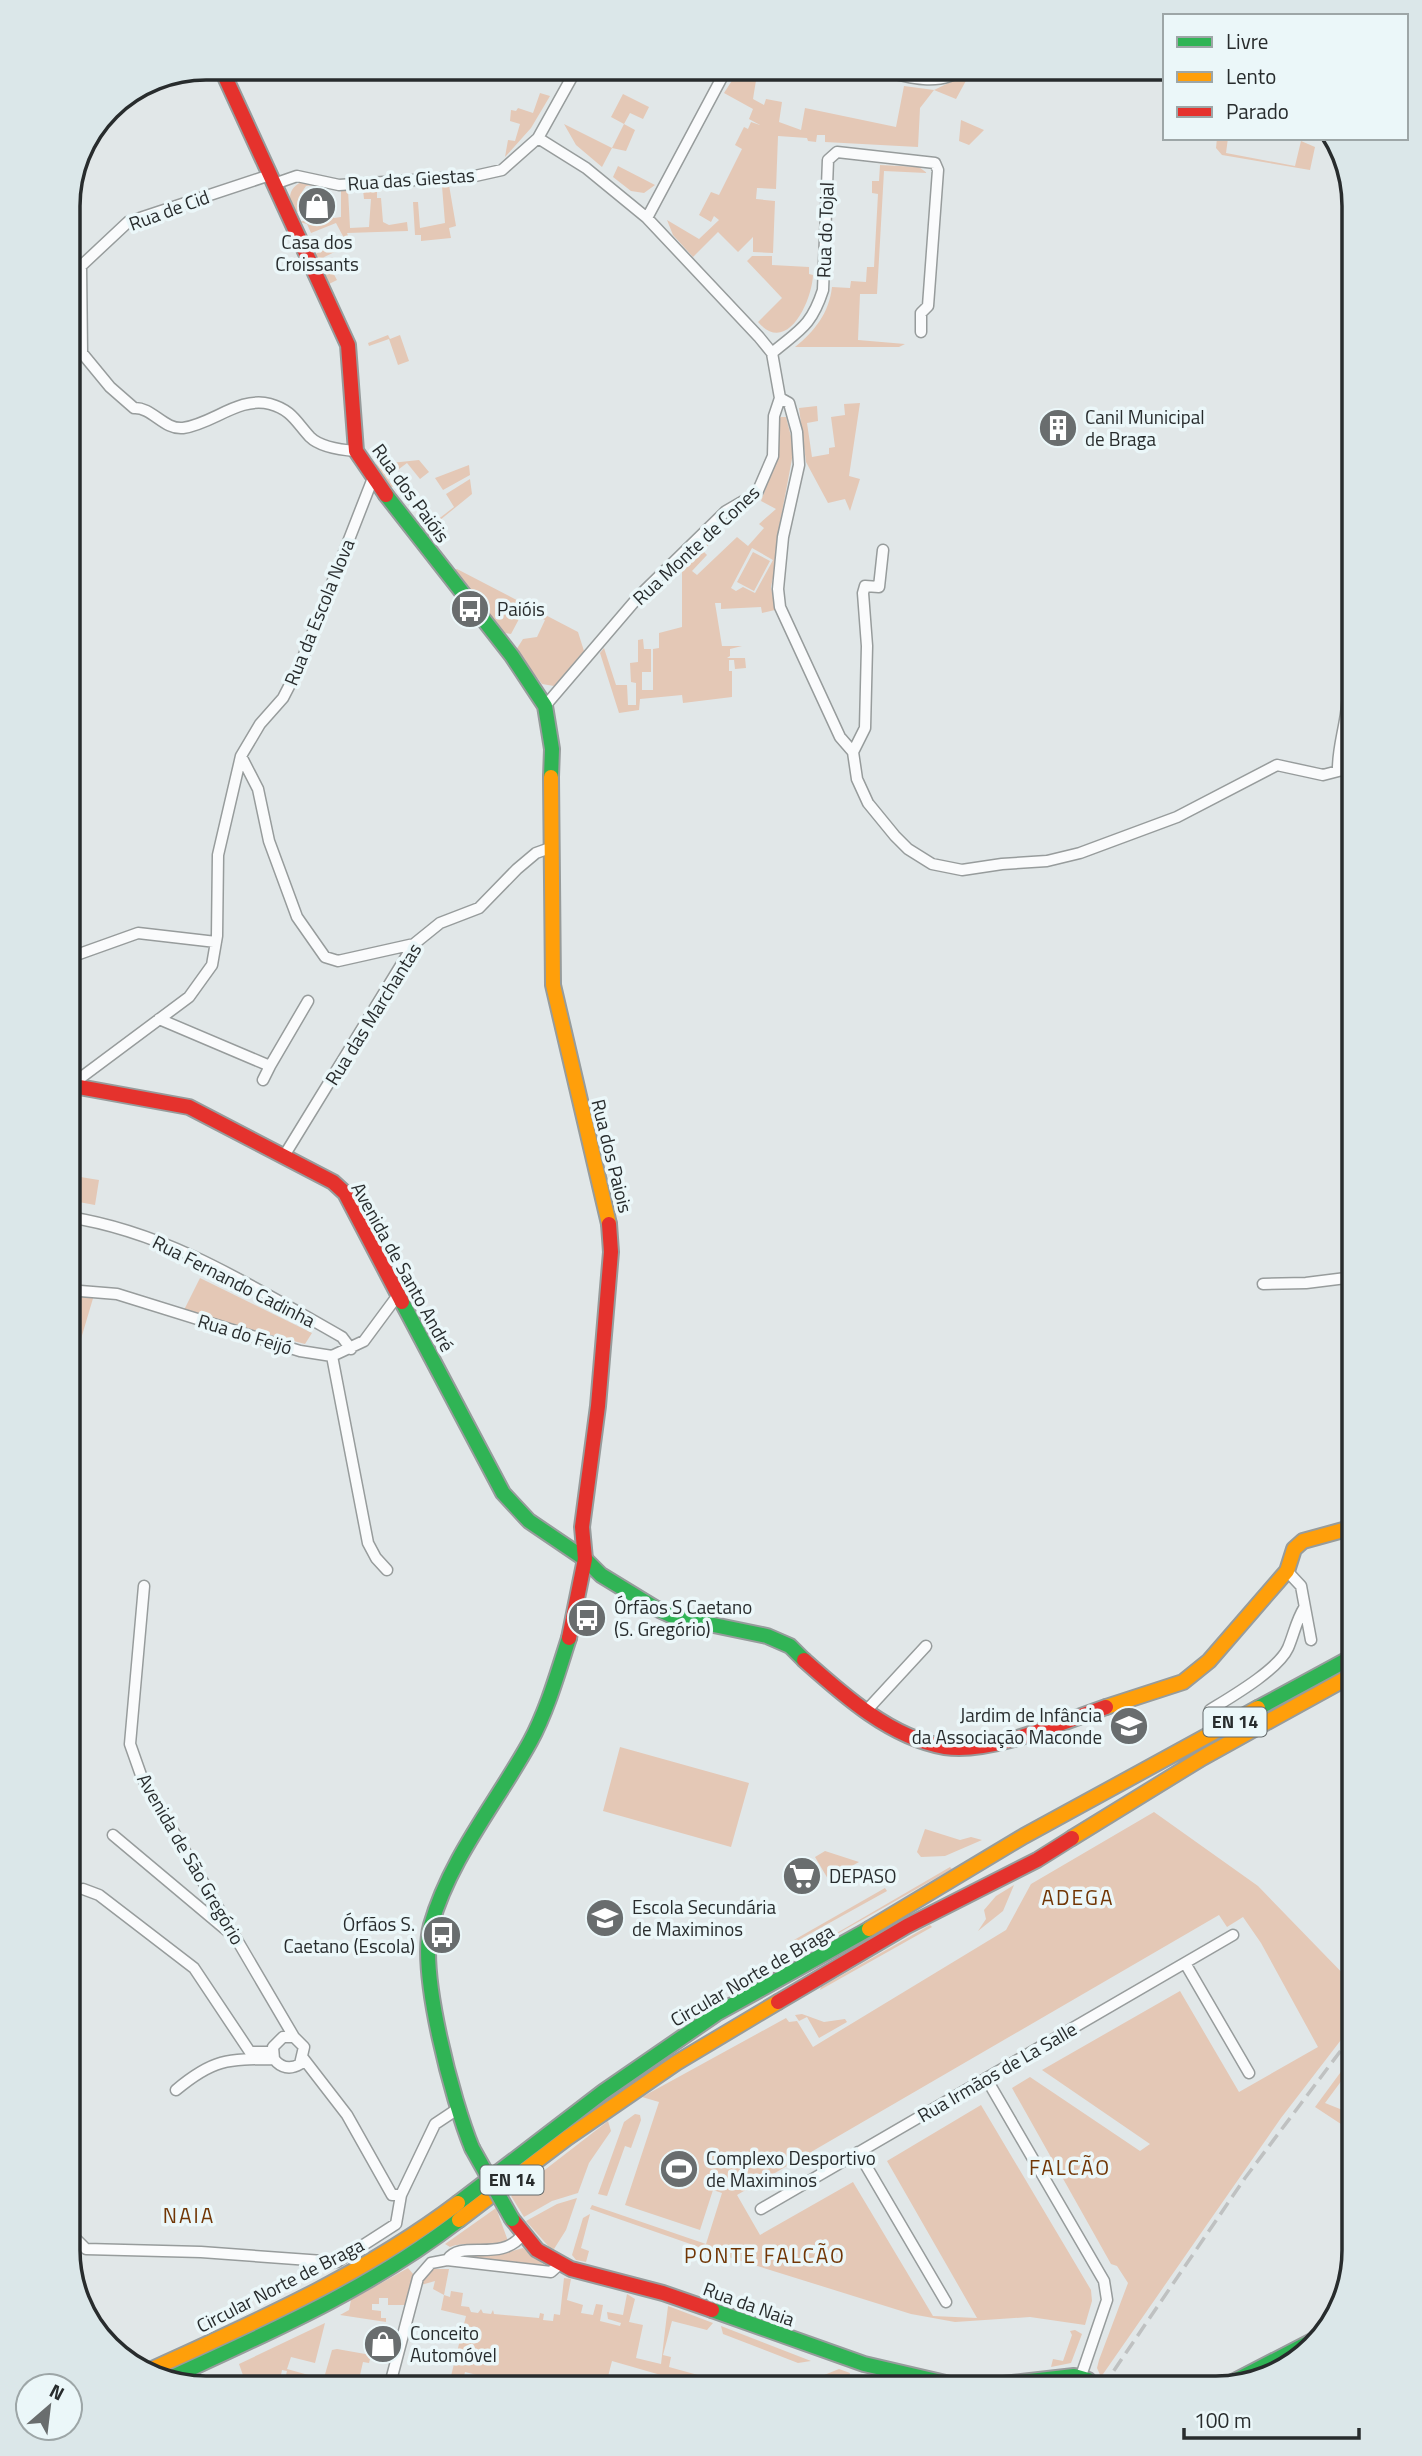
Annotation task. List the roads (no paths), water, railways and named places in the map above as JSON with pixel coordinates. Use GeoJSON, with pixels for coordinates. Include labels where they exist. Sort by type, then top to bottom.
{"type":"FeatureCollection","features":[{"type":"Feature","properties":{"kind":"main road","name":"Rua dos Paióis"},"geometry":{"type":"LineString","coordinates":[[227,81],[348,345],[356,451],[373,478],[512,656],[545,706],[552,749],[550,848]]}},
{"type":"Feature","properties":{"kind":"main road","name":"Rua dos Paiois"},"geometry":{"type":"LineString","coordinates":[[456,2110],[427,1965],[431,1926],[459,1860],[530,1740],[569,1639],[585,1559],[582,1527],[598,1406],[611,1252],[609,1218],[577,1097],[553,985],[550,848]]}},
{"type":"Feature","properties":{"kind":"main road","name":"Avenida de Santo André"},"geometry":{"type":"LineString","coordinates":[[81,1087],[188,1107],[333,1182],[345,1193],[503,1493],[529,1521],[585,1559],[609,1580],[676,1617],[766,1636],[790,1647],[838,1691],[866,1711],[911,1736],[945,1747],[971,1747],[1051,1727],[1183,1682],[1209,1661],[1287,1571],[1294,1549],[1303,1541],[1342,1530]]}},
{"type":"Feature","properties":{"kind":"main road","name":"Circular Norte de Braga"},"geometry":{"type":"LineString","coordinates":[[159,2366],[295,2304],[383,2255],[425,2228],[603,2092],[716,2014],[929,1895],[1024,1836],[1342,1663]]}},
{"type":"Feature","properties":{"kind":"main road","name":"Circular Norte de Braga"},"geometry":{"type":"LineString","coordinates":[[181,2373],[296,2320],[385,2273],[427,2245],[567,2138],[676,2063],[896,1932],[1037,1860],[1202,1758],[1342,1681]]}},
{"type":"Feature","properties":{"kind":"main road","name":"Rua da Naia"},"geometry":{"type":"LineString","coordinates":[[456,2110],[472,2148],[512,2218],[537,2250],[560,2264],[663,2293],[838,2357],[910,2376]]}},
{"type":"Feature","properties":{"kind":"street","name":"Rua das Giestas"},"geometry":{"type":"LineString","coordinates":[[272,180],[297,176],[339,185],[475,176],[502,170],[538,138],[570,81]]}},
{"type":"Feature","properties":{"kind":"street"},"geometry":{"type":"LineString","coordinates":[[648,218],[720,81]]}},
{"type":"Feature","properties":{"kind":"street"},"geometry":{"type":"LineString","coordinates":[[538,138],[586,168],[648,218],[772,353],[780,398],[789,403],[794,422],[799,465],[783,537],[778,589],[780,607],[839,737],[853,752],[857,779],[868,803],[908,849],[932,864],[962,870],[1046,861],[1080,853],[1177,817],[1277,765],[1323,775],[1342,769]]}},
{"type":"Feature","properties":{"kind":"street","name":"Rua do Tojal"},"geometry":{"type":"LineString","coordinates":[[772,353],[807,326],[818,307],[823,290],[828,160],[837,152],[935,163],[938,170],[928,306],[921,313],[921,332]]}},
{"type":"Feature","properties":{"kind":"street","name":"Rua de Cid"},"geometry":{"type":"LineString","coordinates":[[81,266],[128,222],[272,180]]}},
{"type":"Feature","properties":{"kind":"street"},"geometry":{"type":"LineString","coordinates":[[81,266],[82,353],[110,387],[134,408],[141,408],[170,426],[183,428],[248,404],[267,403],[294,415],[311,438],[321,444],[356,451]]}},
{"type":"Feature","properties":{"kind":"street","name":"Rua Monte de Cones"},"geometry":{"type":"LineString","coordinates":[[545,706],[640,595],[726,511],[757,493],[773,456],[774,416],[780,398]]}},
{"type":"Feature","properties":{"kind":"street","name":"Rua da Escola Nova"},"geometry":{"type":"LineString","coordinates":[[81,1077],[189,997],[212,965],[216,942],[218,855],[242,756],[260,724],[283,698],[300,665],[373,478]]}},
{"type":"Feature","properties":{"kind":"street"},"geometry":{"type":"LineString","coordinates":[[853,752],[865,728],[867,646],[863,593],[865,586],[879,587],[883,550]]}},
{"type":"Feature","properties":{"kind":"street"},"geometry":{"type":"LineString","coordinates":[[1338,769],[1338,744],[1342,731]]}},
{"type":"Feature","properties":{"kind":"street"},"geometry":{"type":"LineString","coordinates":[[242,756],[258,789],[269,841],[298,916],[325,957],[338,961],[414,944]]}},
{"type":"Feature","properties":{"kind":"street","name":"Rua das Marchantas"},"geometry":{"type":"LineString","coordinates":[[284,1156],[414,944],[440,923],[479,908],[517,869],[536,853],[550,848]]}},
{"type":"Feature","properties":{"kind":"street"},"geometry":{"type":"LineString","coordinates":[[81,953],[138,933],[216,942]]}},
{"type":"Feature","properties":{"kind":"street"},"geometry":{"type":"LineString","coordinates":[[263,1080],[308,1001]]}},
{"type":"Feature","properties":{"kind":"street"},"geometry":{"type":"LineString","coordinates":[[159,1019],[270,1066]]}},
{"type":"Feature","properties":{"kind":"street","name":"Rua Fernando Cadinha"},"geometry":{"type":"LineString","coordinates":[[81,1220],[128,1229],[173,1246],[342,1337],[351,1349]]}},
{"type":"Feature","properties":{"kind":"street"},"geometry":{"type":"LineString","coordinates":[[1263,1284],[1342,1278]]}},
{"type":"Feature","properties":{"kind":"street","name":"Rua do Feijó"},"geometry":{"type":"LineString","coordinates":[[80,1291],[117,1294],[300,1351],[332,1356],[364,1341],[398,1294]]}},
{"type":"Feature","properties":{"kind":"street"},"geometry":{"type":"LineString","coordinates":[[332,1356],[368,1543],[387,1570]]}},
{"type":"Feature","properties":{"kind":"street"},"geometry":{"type":"LineString","coordinates":[[1287,1571],[1301,1586],[1304,1608],[1309,1616],[1311,1640]]}},
{"type":"Feature","properties":{"kind":"street","name":"Avenida de São Gregório"},"geometry":{"type":"LineString","coordinates":[[144,1586],[130,1744],[142,1778],[294,2037]]}},
{"type":"Feature","properties":{"kind":"street"},"geometry":{"type":"LineString","coordinates":[[1210,1710],[1272,1667],[1287,1651],[1296,1621],[1304,1608]]}},
{"type":"Feature","properties":{"kind":"street"},"geometry":{"type":"LineString","coordinates":[[866,1711],[926,1646]]}},
{"type":"Feature","properties":{"kind":"street"},"geometry":{"type":"LineString","coordinates":[[113,1835],[239,1941]]}},
{"type":"Feature","properties":{"kind":"street"},"geometry":{"type":"LineString","coordinates":[[83,1889],[99,1895],[194,1968],[250,2052],[273,2056],[282,2067],[290,2068],[303,2058]]}},
{"type":"Feature","properties":{"kind":"street","name":"Rua Irmãos de La Salle"},"geometry":{"type":"LineString","coordinates":[[761,2208],[1233,1936]]}},
{"type":"Feature","properties":{"kind":"street"},"geometry":{"type":"LineString","coordinates":[[1185,1963],[1249,2073]]}},
{"type":"Feature","properties":{"kind":"street"},"geometry":{"type":"LineString","coordinates":[[273,2056],[278,2039],[294,2037],[304,2047],[303,2058],[347,2115],[392,2196],[401,2195]]}},
{"type":"Feature","properties":{"kind":"street"},"geometry":{"type":"LineString","coordinates":[[176,2090],[202,2069],[225,2060],[273,2056]]}},
{"type":"Feature","properties":{"kind":"street"},"geometry":{"type":"LineString","coordinates":[[986,2078],[1104,2280],[1107,2300],[1091,2376]]}},
{"type":"Feature","properties":{"kind":"street"},"geometry":{"type":"LineString","coordinates":[[80,2243],[86,2249],[201,2252],[337,2262],[396,2224],[401,2195],[435,2124],[456,2110]]}},
{"type":"Feature","properties":{"kind":"street"},"geometry":{"type":"LineString","coordinates":[[859,2152],[946,2302]]}},
{"type":"Feature","properties":{"kind":"street"},"geometry":{"type":"LineString","coordinates":[[447,2260],[452,2254],[511,2247],[523,2234]]}},
{"type":"Feature","properties":{"kind":"street"},"geometry":{"type":"LineString","coordinates":[[392,2375],[418,2278],[431,2263],[447,2260],[551,2272],[560,2264]]}},
{"type":"Feature","properties":{"kind":"railway"},"geometry":{"type":"LineString","coordinates":[[1110,2376],[1245,2178],[1342,2049]]}},
{"type":"Feature","properties":{"kind":"place","name":"Casa dos Croissants"},"geometry":{"type":"Point","coordinates":[317,206]}},
{"type":"Feature","properties":{"kind":"place","name":"Canil Municipal de Braga"},"geometry":{"type":"Point","coordinates":[1058,428]}},
{"type":"Feature","properties":{"kind":"place","name":"Paióis"},"geometry":{"type":"Point","coordinates":[470,609]}},
{"type":"Feature","properties":{"kind":"place","name":"Órfãos S Caetano (S. Gregório)"},"geometry":{"type":"Point","coordinates":[587,1618]}},
{"type":"Feature","properties":{"kind":"place","name":"Jardim de Infância da Associação Maconde"},"geometry":{"type":"Point","coordinates":[1129,1726]}},
{"type":"Feature","properties":{"kind":"place","name":"DEPASO"},"geometry":{"type":"Point","coordinates":[802,1876]}},
{"type":"Feature","properties":{"kind":"place","name":"Escola Secundária de Maximinos"},"geometry":{"type":"Point","coordinates":[605,1918]}},
{"type":"Feature","properties":{"kind":"place","name":"Órfãos S. Caetano (Escola)"},"geometry":{"type":"Point","coordinates":[442,1935]}},
{"type":"Feature","properties":{"kind":"place","name":"Complexo Desportivo de Maximinos"},"geometry":{"type":"Point","coordinates":[679,2169]}},
{"type":"Feature","properties":{"kind":"place","name":"Conceito Automóvel"},"geometry":{"type":"Point","coordinates":[383,2344]}},
{"type":"Feature","properties":{"kind":"district","name":"ADEGA"},"geometry":{"type":"Point","coordinates":[1078,1898]}},
{"type":"Feature","properties":{"kind":"district","name":"FALCÃO"},"geometry":{"type":"Point","coordinates":[1070,2168]}},
{"type":"Feature","properties":{"kind":"district","name":"NAIA"},"geometry":{"type":"Point","coordinates":[189,2216]}},
{"type":"Feature","properties":{"kind":"district","name":"PONTE FALCÃO"},"geometry":{"type":"Point","coordinates":[765,2256]}}]}
